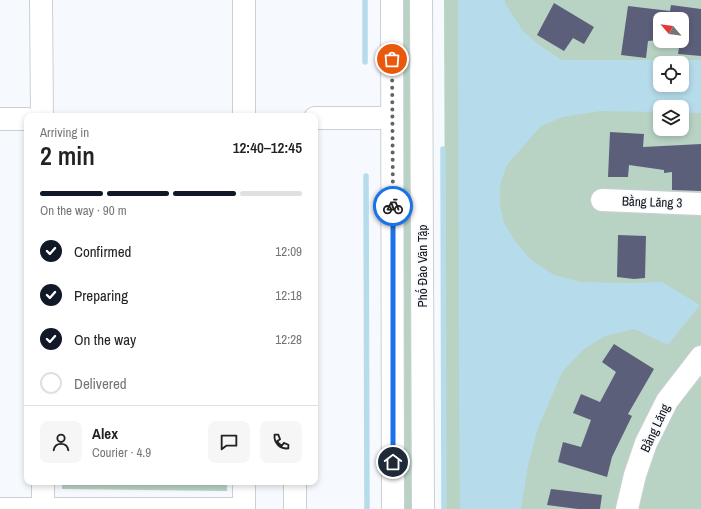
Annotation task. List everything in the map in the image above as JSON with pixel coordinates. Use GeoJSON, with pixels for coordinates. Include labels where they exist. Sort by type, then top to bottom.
{"type":"FeatureCollection","features":[{"type":"Feature","properties":{"kind":"main road"},"geometry":{"type":"LineString","coordinates":[[41,0],[42,113]]}},
{"type":"Feature","properties":{"kind":"main road"},"geometry":{"type":"LineString","coordinates":[[244,0],[244,113]]}},
{"type":"Feature","properties":{"kind":"main road"},"geometry":{"type":"LineString","coordinates":[[392,0],[394,509]]}},
{"type":"Feature","properties":{"kind":"main road","name":"Phố Đào Văn Tập"},"geometry":{"type":"LineString","coordinates":[[421,0],[423,509]]}},
{"type":"Feature","properties":{"kind":"main road"},"geometry":{"type":"LineString","coordinates":[[318,118],[392,118]]}},
{"type":"Feature","properties":{"kind":"main road"},"geometry":{"type":"LineString","coordinates":[[0,119],[24,119]]}},
{"type":"Feature","properties":{"kind":"main road","name":"Bằng Lăng 3"},"geometry":{"type":"LineString","coordinates":[[602,200],[701,204]]}},
{"type":"Feature","properties":{"kind":"main road","name":"Bằng Lăng"},"geometry":{"type":"LineString","coordinates":[[627,509],[635,475],[646,443],[667,401],[701,357]]}},
{"type":"Feature","properties":{"kind":"main road"},"geometry":{"type":"LineString","coordinates":[[43,485],[43,508]]}},
{"type":"Feature","properties":{"kind":"main road"},"geometry":{"type":"LineString","coordinates":[[0,509],[244,509],[244,485]]}},
{"type":"Feature","properties":{"kind":"main road"},"geometry":{"type":"LineString","coordinates":[[295,485],[295,509]]}},
{"type":"Feature","properties":{"kind":"green space"},"geometry":{"type":"Polygon","coordinates":[[[401,0],[413,0],[414,509],[402,509],[401,0]]]}},
{"type":"Feature","properties":{"kind":"green space"},"geometry":{"type":"Polygon","coordinates":[[[444,0],[701,0],[701,509],[446,509],[444,0]]]}},
{"type":"Feature","properties":{"kind":"green space"},"geometry":{"type":"Polygon","coordinates":[[[62,485],[227,485],[227,491],[62,489],[62,485]]]}},
{"type":"Feature","properties":{"kind":"water"},"geometry":{"type":"Polygon","coordinates":[[[458,0],[505,0],[505,3],[523,31],[539,45],[562,60],[653,60],[653,92],[689,92],[689,60],[701,60],[701,113],[689,113],[689,100],[653,100],[653,112],[601,111],[563,117],[541,126],[507,165],[500,185],[500,205],[504,223],[516,242],[530,259],[554,275],[582,282],[662,282],[700,305],[668,345],[634,329],[605,336],[584,349],[562,372],[538,428],[528,465],[521,509],[460,509],[458,0]]]}},
{"type":"Feature","properties":{"kind":"building"},"geometry":{"type":"Polygon","coordinates":[[[554,3],[594,27],[584,44],[573,38],[564,51],[537,35],[554,3]]]}},
{"type":"Feature","properties":{"kind":"building"},"geometry":{"type":"Polygon","coordinates":[[[671,5],[701,9],[701,56],[678,54],[679,48],[689,48],[689,12],[653,12],[653,41],[648,41],[646,58],[621,55],[628,6],[670,11],[671,5]]]}},
{"type":"Feature","properties":{"kind":"building"},"geometry":{"type":"Polygon","coordinates":[[[610,132],[644,134],[643,147],[701,144],[701,191],[672,190],[672,172],[664,173],[664,170],[629,165],[628,177],[608,177],[610,132]]]}},
{"type":"Feature","properties":{"kind":"building"},"geometry":{"type":"Polygon","coordinates":[[[618,235],[646,236],[645,278],[634,279],[617,277],[618,235]]]}},
{"type":"Feature","properties":{"kind":"building"},"geometry":{"type":"Polygon","coordinates":[[[614,344],[654,369],[628,414],[632,416],[612,457],[607,477],[558,462],[563,442],[581,447],[591,420],[573,413],[581,394],[600,402],[616,372],[602,362],[614,344]]]}},
{"type":"Feature","properties":{"kind":"building"},"geometry":{"type":"Polygon","coordinates":[[[551,489],[602,495],[600,509],[578,509],[547,505],[551,489]]]}},
{"type":"Feature","properties":{"kind":"waterway"},"geometry":{"type":"LineString","coordinates":[[365,0],[365,62]]}},
{"type":"Feature","properties":{"kind":"waterway"},"geometry":{"type":"LineString","coordinates":[[443,149],[444,509]]}},
{"type":"Feature","properties":{"kind":"waterway"},"geometry":{"type":"LineString","coordinates":[[366,176],[367,509]]}},
{"type":"Feature","properties":{"kind":"way so far"},"geometry":{"type":"LineString","coordinates":[[392,59],[393,206]]}},
{"type":"Feature","properties":{"kind":"route"},"geometry":{"type":"LineString","coordinates":[[393,206],[393,462]]}}]}
